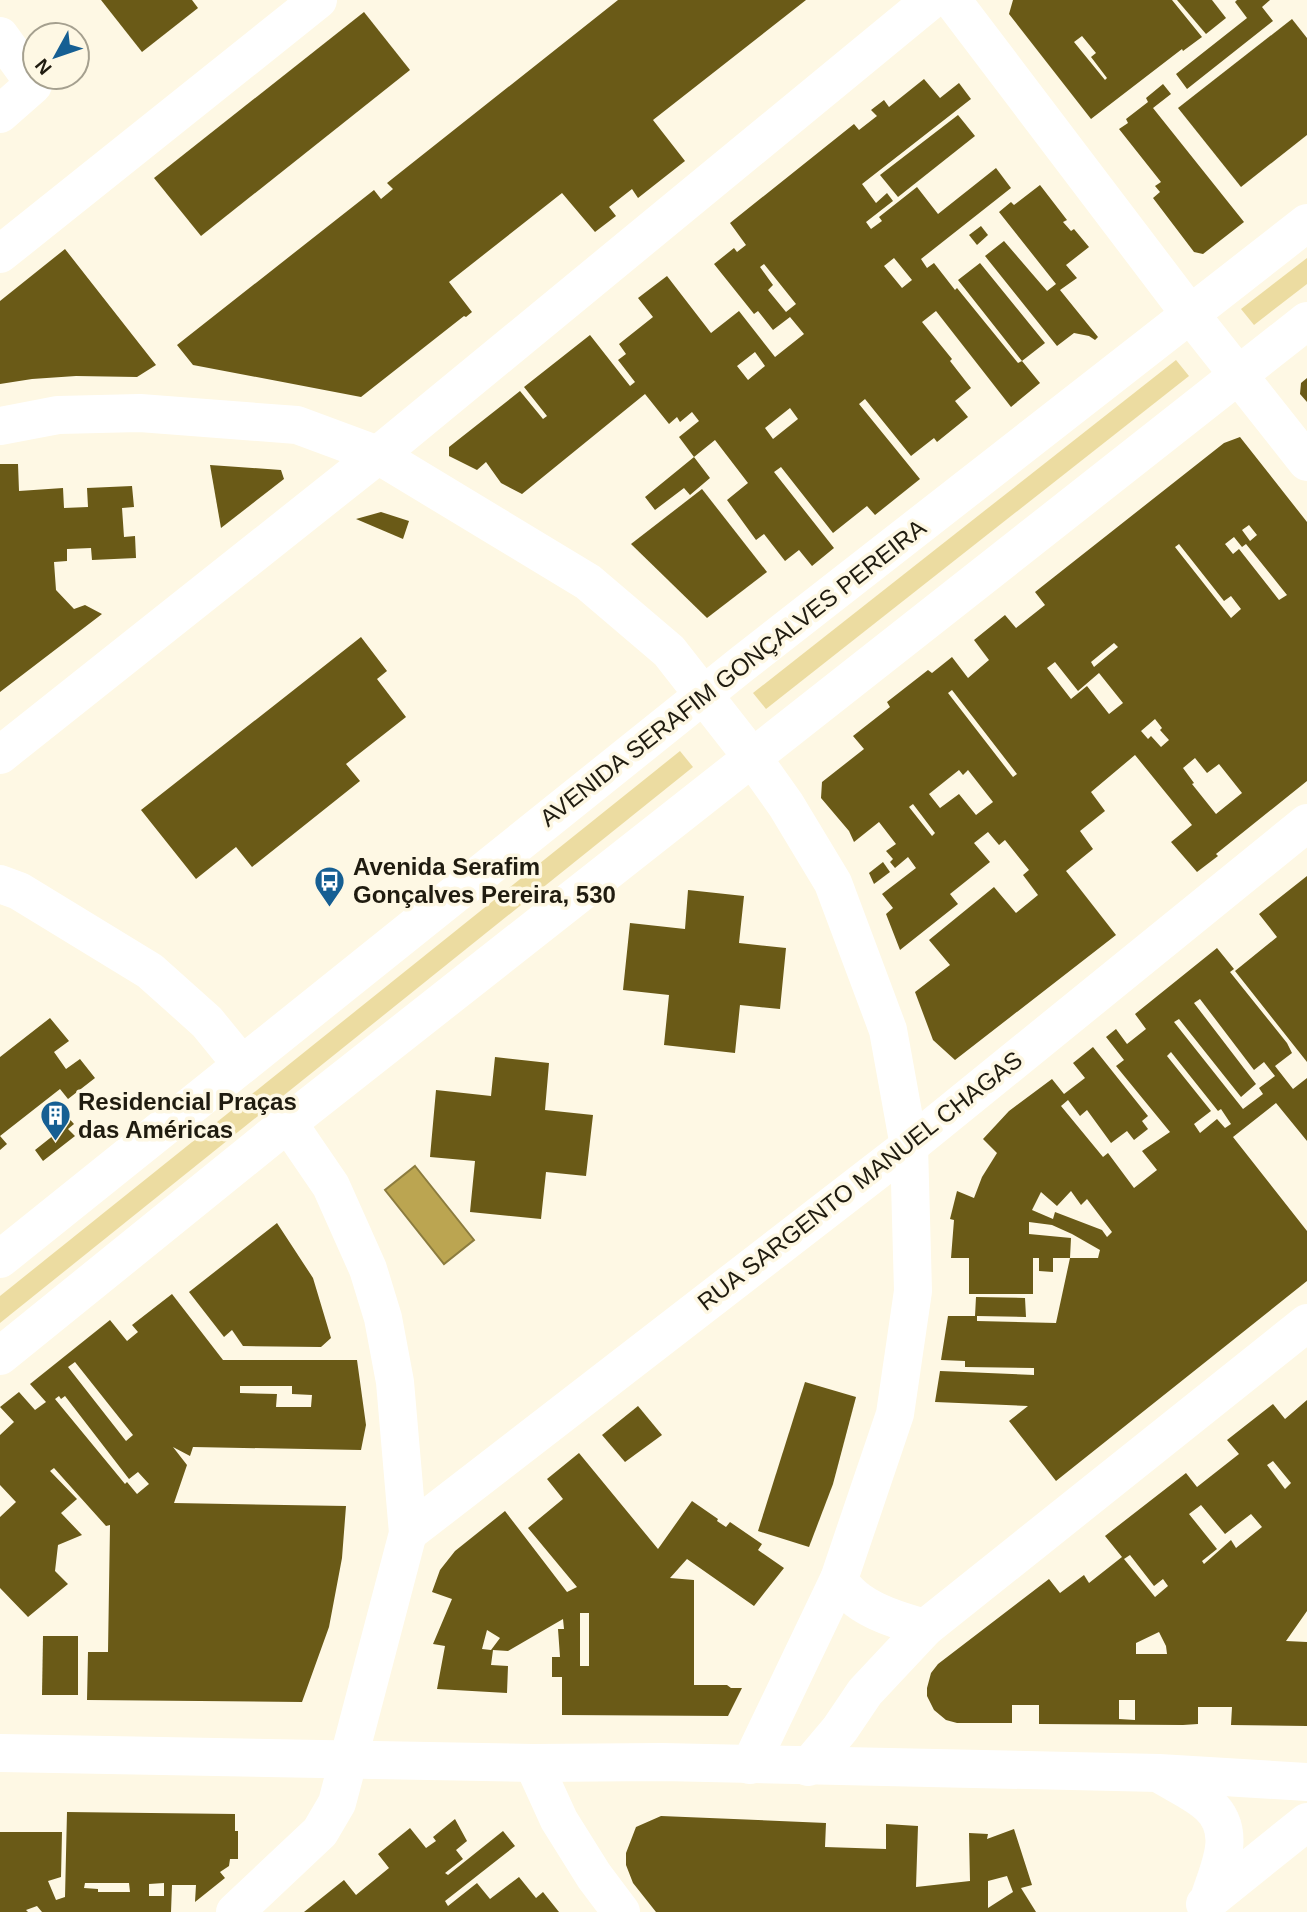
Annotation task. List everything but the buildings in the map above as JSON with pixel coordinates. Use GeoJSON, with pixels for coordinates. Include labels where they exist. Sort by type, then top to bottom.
{"type":"FeatureCollection","features":[{"type":"Feature","properties":{"kind":"street"},"geometry":{"type":"LineString","coordinates":[[0,254],[318,0]]}},
{"type":"Feature","properties":{"kind":"street"},"geometry":{"type":"LineString","coordinates":[[0,755],[378,454],[931,0]]}},
{"type":"Feature","properties":{"kind":"street"},"geometry":{"type":"LineString","coordinates":[[952,0],[1190,314],[1307,462]]}},
{"type":"Feature","properties":{"kind":"street"},"geometry":{"type":"LineString","coordinates":[[0,36],[33,85],[0,114]]}},
{"type":"Feature","properties":{"kind":"street","name":"AVENIDA SERAFIM GONÇALVES PEREIRA"},"geometry":{"type":"LineString","coordinates":[[0,1259],[704,695],[1307,223]]}},
{"type":"Feature","properties":{"kind":"street"},"geometry":{"type":"LineString","coordinates":[[0,1356],[288,1123],[1307,321]]}},
{"type":"Feature","properties":{"kind":"street"},"geometry":{"type":"LineString","coordinates":[[0,426],[58,415],[140,413],[297,425],[378,454],[588,582],[668,652],[752,757],[786,805],[833,883],[888,1030],[909,1146],[913,1291],[895,1415],[839,1579],[750,1765]]}},
{"type":"Feature","properties":{"kind":"street","name":"RUA SARGENTO MANUEL CHAGAS"},"geometry":{"type":"LineString","coordinates":[[408,1533],[909,1146],[1307,824]]}},
{"type":"Feature","properties":{"kind":"street"},"geometry":{"type":"LineString","coordinates":[[0,884],[19,891],[150,971],[206,1022],[242,1065]]}},
{"type":"Feature","properties":{"kind":"street"},"geometry":{"type":"LineString","coordinates":[[235,1912],[320,1832],[337,1803],[408,1533],[395,1381],[376,1294],[368,1269],[331,1186],[288,1123]]}},
{"type":"Feature","properties":{"kind":"street"},"geometry":{"type":"LineString","coordinates":[[808,1767],[840,1729],[865,1692],[925,1628],[1307,1323]]}},
{"type":"Feature","properties":{"kind":"street"},"geometry":{"type":"LineString","coordinates":[[839,1579],[843,1586],[866,1605],[897,1621],[925,1628]]}},
{"type":"Feature","properties":{"kind":"street"},"geometry":{"type":"LineString","coordinates":[[0,1753],[533,1763],[662,1762],[1158,1773],[1307,1782]]}},
{"type":"Feature","properties":{"kind":"street"},"geometry":{"type":"LineString","coordinates":[[533,1763],[559,1820],[594,1877],[621,1912]]}},
{"type":"Feature","properties":{"kind":"street"},"geometry":{"type":"LineString","coordinates":[[1158,1773],[1210,1806],[1225,1829],[1223,1853],[1202,1907]]}},
{"type":"Feature","properties":{"kind":"street"},"geometry":{"type":"LineString","coordinates":[[1202,1907],[1307,1822]]}},
{"type":"Feature","properties":{"kind":"shaded area"},"geometry":{"type":"Polygon","coordinates":[[[1307,258],[1307,284],[1254,325],[1241,309],[1307,258]]]}},
{"type":"Feature","properties":{"kind":"shaded area"},"geometry":{"type":"Polygon","coordinates":[[[1176,360],[1189,376],[766,709],[753,693],[1176,360]]]}},
{"type":"Feature","properties":{"kind":"shaded area"},"geometry":{"type":"Polygon","coordinates":[[[680,751],[693,767],[0,1323],[0,1296],[680,751]]]}},
{"type":"Feature","properties":{"kind":"shaded area"},"geometry":{"type":"Polygon","coordinates":[[[415,1166],[474,1240],[444,1264],[385,1190],[415,1166]]]}},
{"type":"Feature","properties":{"kind":"place","name":"Avenida Serafim Gonçalves Pereira, 530"},"geometry":{"type":"Point","coordinates":[330,908]}},
{"type":"Feature","properties":{"kind":"place","name":"Residencial Praças das Américas"},"geometry":{"type":"Point","coordinates":[55,1143]}}]}
